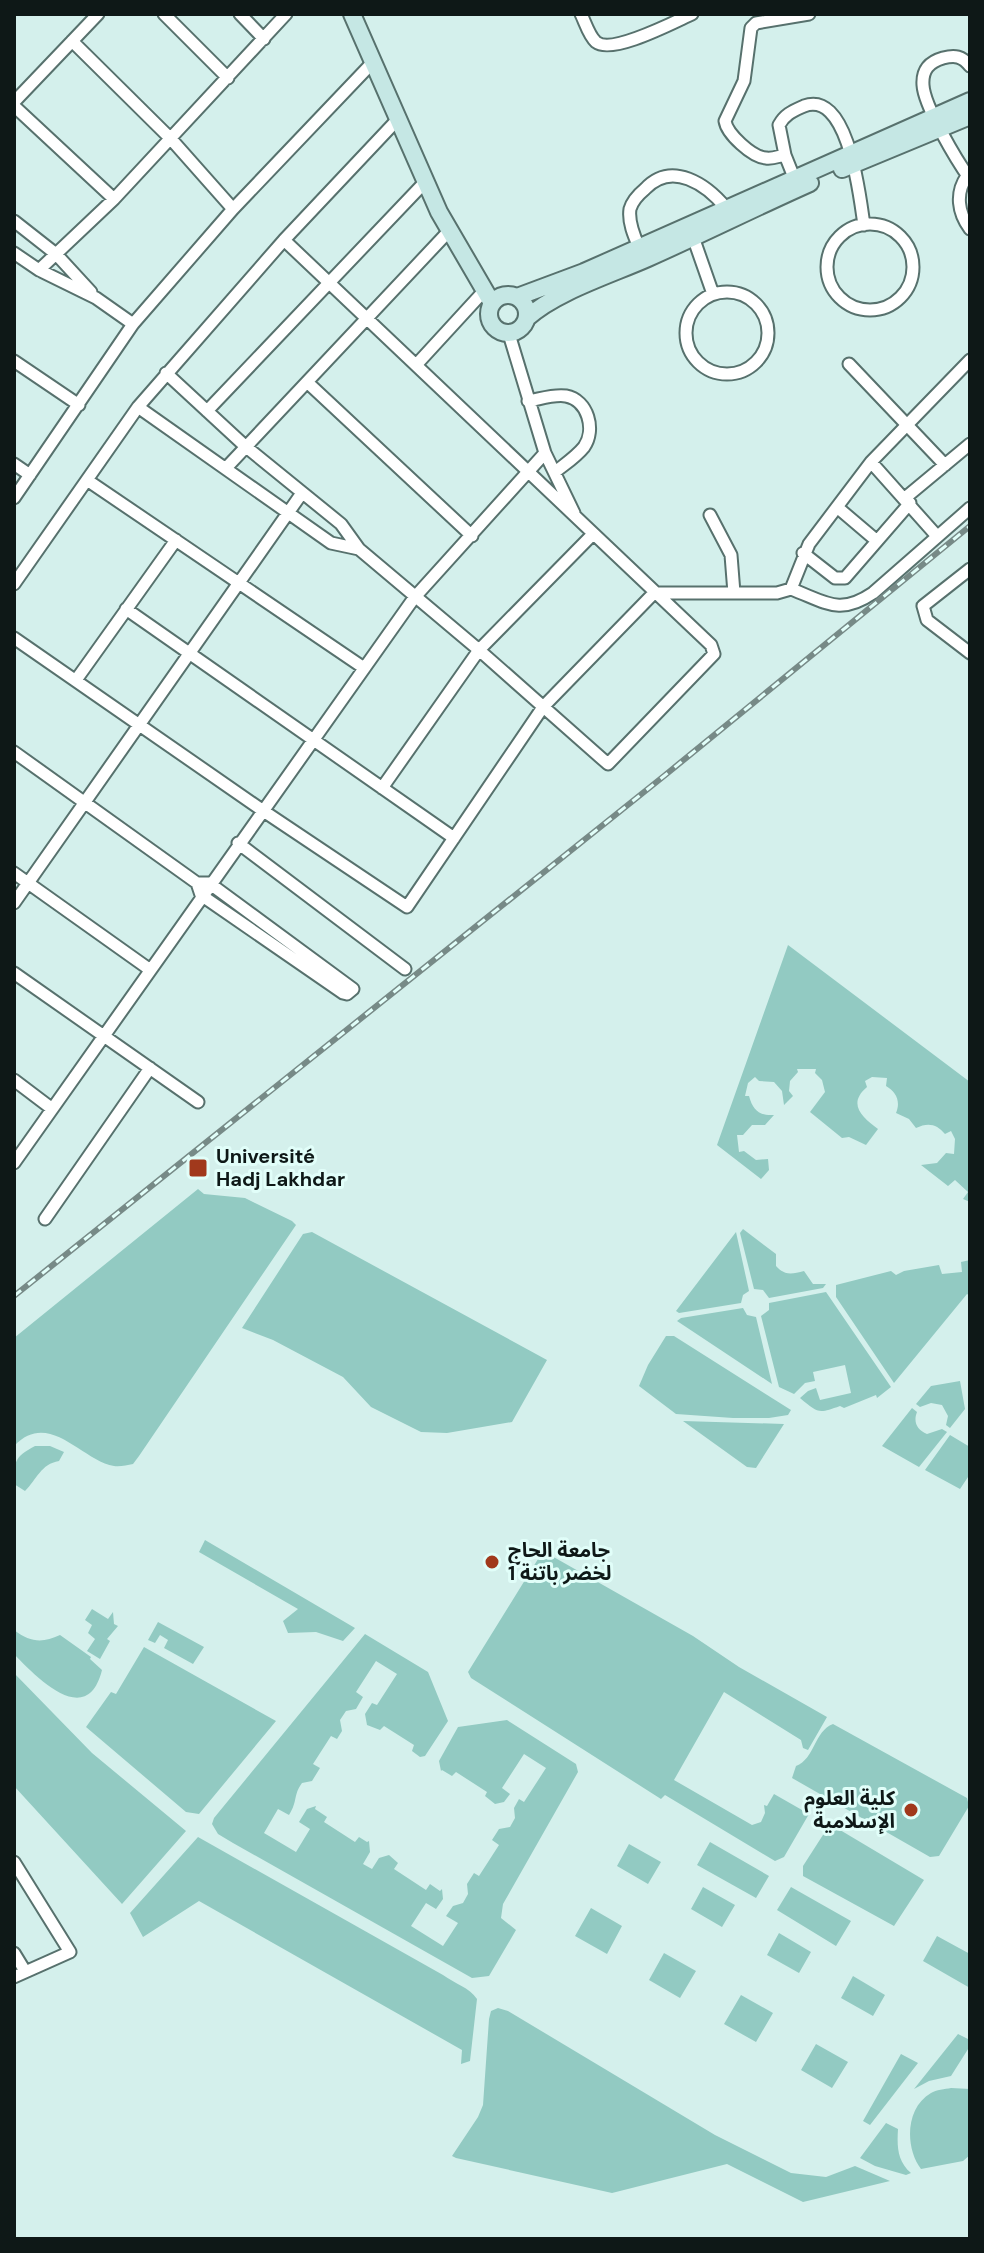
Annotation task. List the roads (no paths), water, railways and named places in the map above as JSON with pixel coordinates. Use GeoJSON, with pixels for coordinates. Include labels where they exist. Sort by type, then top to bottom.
{"type":"FeatureCollection","features":[{"type":"Feature","properties":{"kind":"main road"},"geometry":{"type":"LineString","coordinates":[[352,14],[449,231],[485,290],[488,315],[493,326],[502,333],[509,334],[522,327],[527,318],[548,303],[690,232],[937,123],[970,116]]}},
{"type":"Feature","properties":{"kind":"main road"},"geometry":{"type":"LineString","coordinates":[[937,123],[970,101]]}},
{"type":"Feature","properties":{"kind":"main road"},"geometry":{"type":"LineString","coordinates":[[485,290],[501,296],[525,295],[639,247],[690,232],[726,208],[797,183]]}},
{"type":"Feature","properties":{"kind":"main road"},"geometry":{"type":"LineString","coordinates":[[485,290],[525,295]]}},
{"type":"Feature","properties":{"kind":"main road"},"geometry":{"type":"LineString","coordinates":[[525,295],[527,318]]}},
{"type":"Feature","properties":{"kind":"street"},"geometry":{"type":"LineString","coordinates":[[98,14],[14,104],[114,199]]}},
{"type":"Feature","properties":{"kind":"street"},"geometry":{"type":"LineString","coordinates":[[164,14],[228,78]]}},
{"type":"Feature","properties":{"kind":"street"},"geometry":{"type":"LineString","coordinates":[[240,14],[264,39]]}},
{"type":"Feature","properties":{"kind":"street"},"geometry":{"type":"LineString","coordinates":[[39,270],[114,199],[286,14]]}},
{"type":"Feature","properties":{"kind":"street"},"geometry":{"type":"LineString","coordinates":[[581,14],[593,39],[606,46],[625,43],[692,14]]}},
{"type":"Feature","properties":{"kind":"street"},"geometry":{"type":"LineString","coordinates":[[785,155],[773,158],[758,156],[727,130],[725,121],[744,81],[751,28],[756,23],[809,14]]}},
{"type":"Feature","properties":{"kind":"street"},"geometry":{"type":"LineString","coordinates":[[72,41],[171,139],[233,209]]}},
{"type":"Feature","properties":{"kind":"street"},"geometry":{"type":"LineString","coordinates":[[970,66],[953,56],[929,64],[922,83],[937,123],[969,178],[961,185],[959,200],[963,220],[970,229]]}},
{"type":"Feature","properties":{"kind":"street"},"geometry":{"type":"LineString","coordinates":[[14,498],[133,324],[233,209],[374,61]]}},
{"type":"Feature","properties":{"kind":"street"},"geometry":{"type":"LineString","coordinates":[[797,183],[779,131],[783,117],[809,104],[821,107],[836,119],[853,158],[864,225]]}},
{"type":"Feature","properties":{"kind":"street"},"geometry":{"type":"LineString","coordinates":[[14,584],[138,407],[166,373],[284,240],[399,118]]}},
{"type":"Feature","properties":{"kind":"street"},"geometry":{"type":"LineString","coordinates":[[639,247],[632,230],[630,210],[653,181],[686,176],[711,191],[726,208]]}},
{"type":"Feature","properties":{"kind":"street"},"geometry":{"type":"LineString","coordinates":[[207,411],[426,181]]}},
{"type":"Feature","properties":{"kind":"street"},"geometry":{"type":"LineString","coordinates":[[14,221],[56,254],[96,298]]}},
{"type":"Feature","properties":{"kind":"street"},"geometry":{"type":"LineString","coordinates":[[864,225],[881,225],[897,234],[912,256],[912,274],[906,290],[893,303],[876,309],[850,305],[837,293],[829,277],[828,260],[834,243],[847,231],[864,225]]}},
{"type":"Feature","properties":{"kind":"street"},"geometry":{"type":"LineString","coordinates":[[227,467],[449,231]]}},
{"type":"Feature","properties":{"kind":"street"},"geometry":{"type":"LineString","coordinates":[[690,232],[713,294]]}},
{"type":"Feature","properties":{"kind":"street"},"geometry":{"type":"LineString","coordinates":[[166,373],[245,446],[341,524],[359,549],[414,598],[479,650],[608,764],[714,654],[711,645],[284,240]]}},
{"type":"Feature","properties":{"kind":"street"},"geometry":{"type":"LineString","coordinates":[[14,253],[39,270],[96,298],[133,324]]}},
{"type":"Feature","properties":{"kind":"street"},"geometry":{"type":"LineString","coordinates":[[417,364],[485,290]]}},
{"type":"Feature","properties":{"kind":"street"},"geometry":{"type":"LineString","coordinates":[[730,291],[746,296],[760,307],[767,322],[766,348],[756,362],[742,371],[725,374],[708,369],[695,358],[687,343],[689,317],[698,303],[713,294],[730,291]]}},
{"type":"Feature","properties":{"kind":"street"},"geometry":{"type":"LineString","coordinates":[[509,334],[545,453],[577,519]]}},
{"type":"Feature","properties":{"kind":"street"},"geometry":{"type":"LineString","coordinates":[[14,638],[407,907],[543,707],[654,593],[777,593],[791,589],[803,553],[871,462],[970,360]]}},
{"type":"Feature","properties":{"kind":"street"},"geometry":{"type":"LineString","coordinates":[[14,361],[79,405]]}},
{"type":"Feature","properties":{"kind":"street"},"geometry":{"type":"LineString","coordinates":[[849,364],[945,465]]}},
{"type":"Feature","properties":{"kind":"street"},"geometry":{"type":"LineString","coordinates":[[307,382],[472,536]]}},
{"type":"Feature","properties":{"kind":"street"},"geometry":{"type":"LineString","coordinates":[[528,401],[566,396],[577,401],[585,410],[590,434],[586,445],[555,472]]}},
{"type":"Feature","properties":{"kind":"street"},"geometry":{"type":"LineString","coordinates":[[138,407],[331,543],[359,549]]}},
{"type":"Feature","properties":{"kind":"street"},"geometry":{"type":"LineString","coordinates":[[803,553],[840,579],[845,578],[907,501],[970,444]]}},
{"type":"Feature","properties":{"kind":"street"},"geometry":{"type":"LineString","coordinates":[[14,1163],[203,887],[414,598],[545,453]]}},
{"type":"Feature","properties":{"kind":"street"},"geometry":{"type":"LineString","coordinates":[[871,462],[936,535]]}},
{"type":"Feature","properties":{"kind":"street"},"geometry":{"type":"LineString","coordinates":[[14,464],[30,475]]}},
{"type":"Feature","properties":{"kind":"street"},"geometry":{"type":"LineString","coordinates":[[87,480],[364,668]]}},
{"type":"Feature","properties":{"kind":"street"},"geometry":{"type":"LineString","coordinates":[[14,903],[302,493]]}},
{"type":"Feature","properties":{"kind":"street"},"geometry":{"type":"LineString","coordinates":[[837,507],[877,541]]}},
{"type":"Feature","properties":{"kind":"street"},"geometry":{"type":"LineString","coordinates":[[791,589],[837,606],[857,604],[970,508]]}},
{"type":"Feature","properties":{"kind":"street"},"geometry":{"type":"LineString","coordinates":[[710,515],[731,555],[734,593]]}},
{"type":"Feature","properties":{"kind":"street"},"geometry":{"type":"LineString","coordinates":[[382,788],[479,650],[593,534]]}},
{"type":"Feature","properties":{"kind":"street"},"geometry":{"type":"LineString","coordinates":[[76,680],[176,540]]}},
{"type":"Feature","properties":{"kind":"street"},"geometry":{"type":"LineString","coordinates":[[970,569],[923,606],[927,620],[970,653]]}},
{"type":"Feature","properties":{"kind":"street"},"geometry":{"type":"LineString","coordinates":[[126,609],[454,838]]}},
{"type":"Feature","properties":{"kind":"street"},"geometry":{"type":"LineString","coordinates":[[14,752],[353,989],[347,994],[343,993],[203,887]]}},
{"type":"Feature","properties":{"kind":"street"},"geometry":{"type":"LineString","coordinates":[[238,843],[405,969]]}},
{"type":"Feature","properties":{"kind":"street"},"geometry":{"type":"LineString","coordinates":[[14,873],[149,969]]}},
{"type":"Feature","properties":{"kind":"street"},"geometry":{"type":"LineString","coordinates":[[14,973],[198,1102]]}},
{"type":"Feature","properties":{"kind":"street"},"geometry":{"type":"LineString","coordinates":[[45,1219],[150,1068]]}},
{"type":"Feature","properties":{"kind":"street"},"geometry":{"type":"LineString","coordinates":[[14,1080],[51,1108]]}},
{"type":"Feature","properties":{"kind":"street"},"geometry":{"type":"LineString","coordinates":[[14,1862],[70,1952],[19,1974],[14,1953]]}},
{"type":"Feature","properties":{"kind":"railway"},"geometry":{"type":"LineString","coordinates":[[14,1296],[664,776],[970,526]]}},
{"type":"Feature","properties":{"kind":"place","name":"Université Hadj Lakhdar"},"geometry":{"type":"Point","coordinates":[198,1168]}},
{"type":"Feature","properties":{"kind":"place","name":"جامعة الحاج لخضر باتنة 1"},"geometry":{"type":"Point","coordinates":[492,1562]}},
{"type":"Feature","properties":{"kind":"place","name":"كلية العلوم الإسلامية"},"geometry":{"type":"Point","coordinates":[911,1810]}}]}
